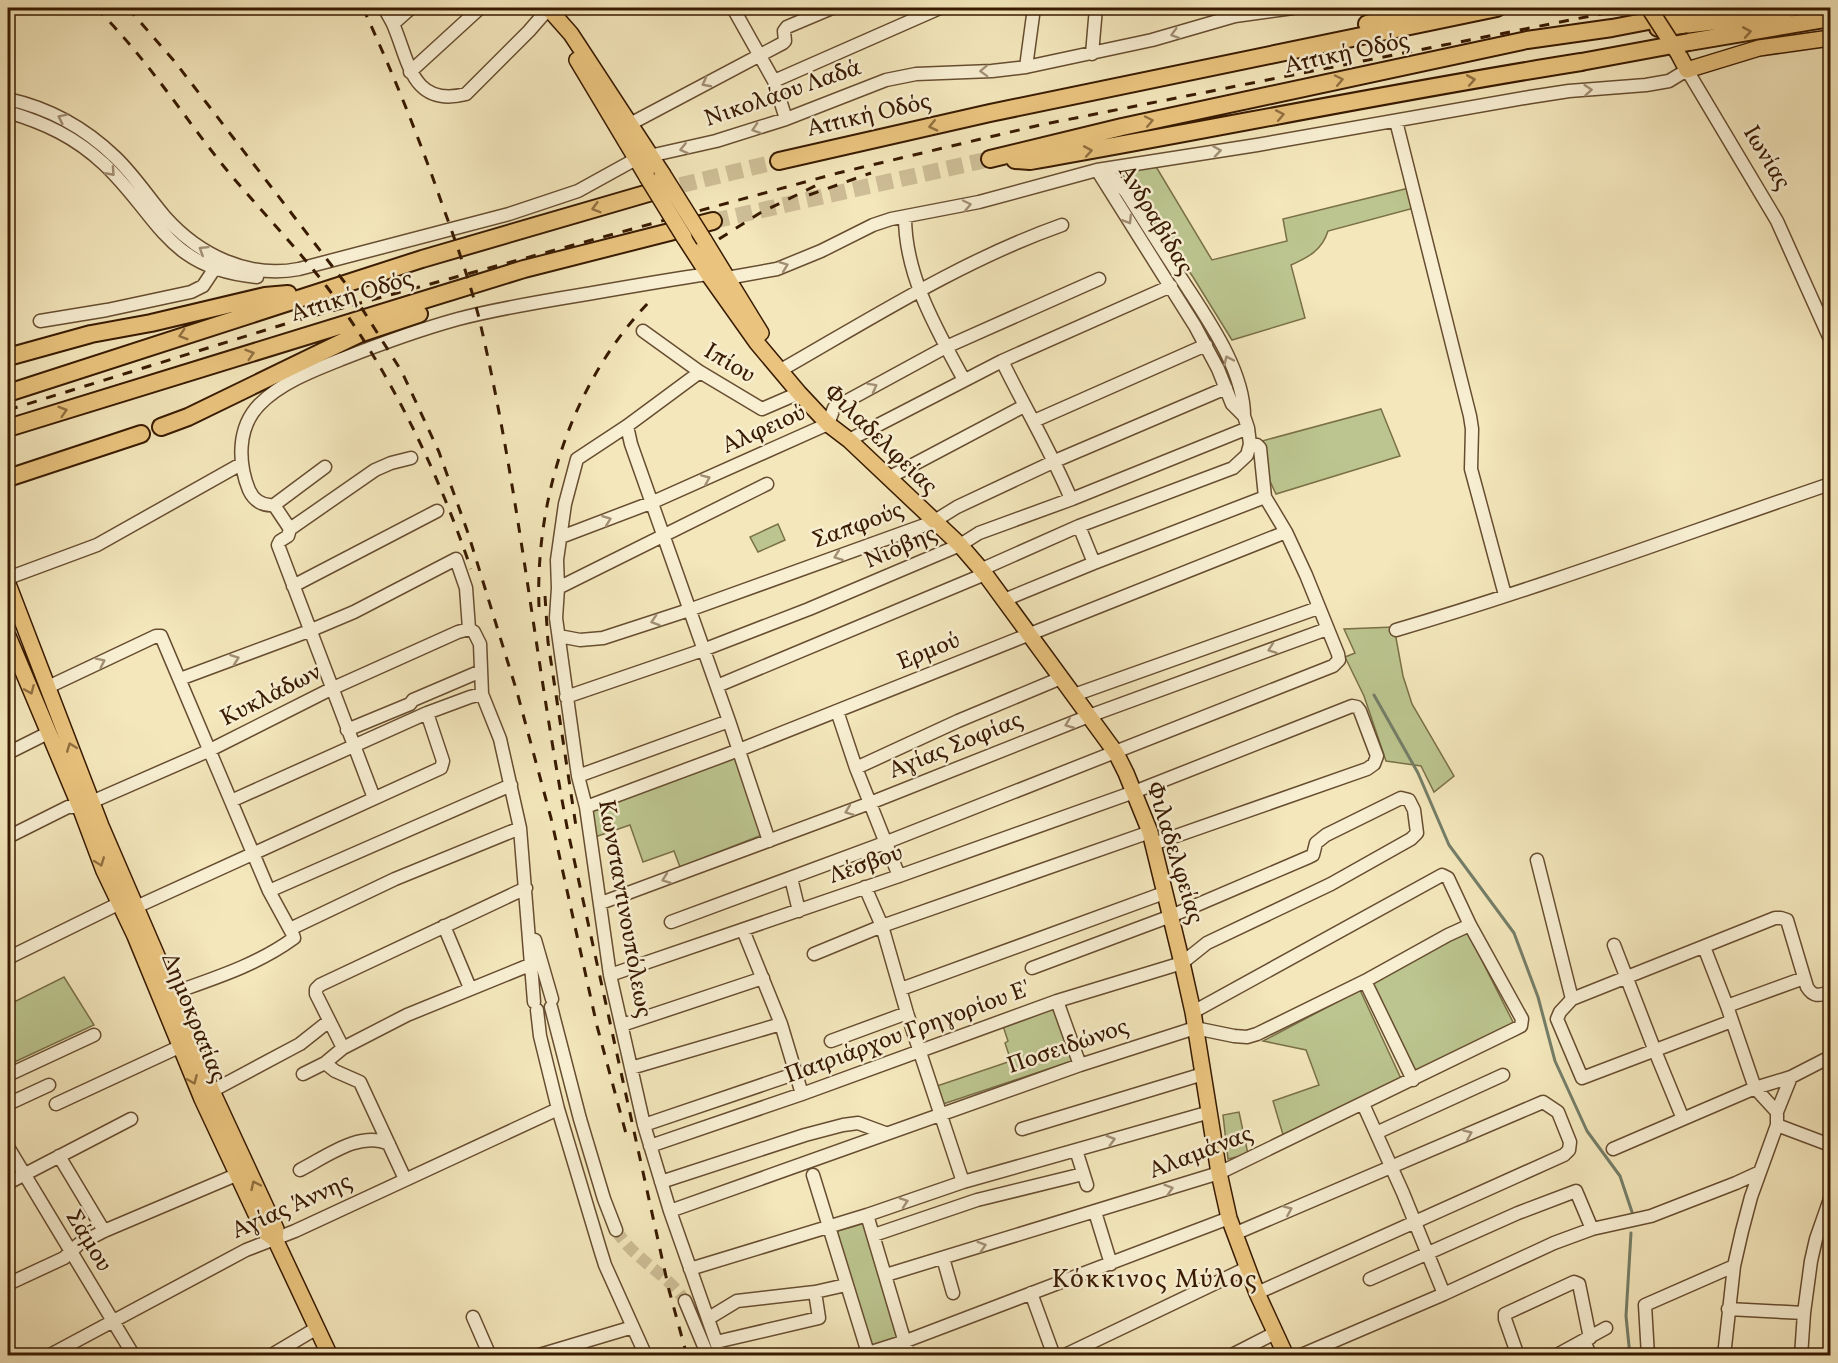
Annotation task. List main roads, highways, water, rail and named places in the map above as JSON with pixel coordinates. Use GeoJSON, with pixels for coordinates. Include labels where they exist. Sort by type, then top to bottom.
{"type":"FeatureCollection","features":[{"type":"Feature","properties":{"kind":"highway"},"geometry":{"type":"LineString","coordinates":[[1298,48],[1362,25],[1426,8]]}},
{"type":"Feature","properties":{"kind":"highway","name":"Αττική Οδός"},"geometry":{"type":"LineString","coordinates":[[779,161],[1298,48],[1497,8]]}},
{"type":"Feature","properties":{"kind":"highway","name":"Αττική Οδός"},"geometry":{"type":"LineString","coordinates":[[1716,8],[1612,28],[1515,42],[1122,127],[990,159],[1030,161],[1200,131],[1358,99],[1830,18]]}},
{"type":"Feature","properties":{"kind":"highway"},"geometry":{"type":"LineString","coordinates":[[1612,28],[1672,27],[1793,8]]}},
{"type":"Feature","properties":{"kind":"highway","name":"Αττική Οδός"},"geometry":{"type":"LineString","coordinates":[[8,393],[468,245],[654,181]]}},
{"type":"Feature","properties":{"kind":"highway","name":"Αττική Οδός"},"geometry":{"type":"LineString","coordinates":[[8,428],[524,269],[713,221]]}},
{"type":"Feature","properties":{"kind":"highway"},"geometry":{"type":"LineString","coordinates":[[161,427],[188,417],[359,334],[446,305],[524,269]]}},
{"type":"Feature","properties":{"kind":"highway"},"geometry":{"type":"LineString","coordinates":[[8,357],[91,334],[160,321],[265,296],[319,292]]}},
{"type":"Feature","properties":{"kind":"highway"},"geometry":{"type":"LineString","coordinates":[[8,478],[141,434]]}},
{"type":"Feature","properties":{"kind":"main road","name":"Φιλαδελφείας"},"geometry":{"type":"LineString","coordinates":[[548,8],[571,34],[630,123],[654,181],[698,244],[727,278],[765,338],[781,370]]}},
{"type":"Feature","properties":{"kind":"main road","name":"Φιλαδελφείας"},"geometry":{"type":"LineString","coordinates":[[548,8],[644,158]]}},
{"type":"Feature","properties":{"kind":"main road","name":"Ιωνίας"},"geometry":{"type":"LineString","coordinates":[[1649,8],[1687,70],[1759,48],[1830,38]]}},
{"type":"Feature","properties":{"kind":"main road","name":"Φιλαδελφείας"},"geometry":{"type":"LineString","coordinates":[[698,244],[708,274],[757,344],[828,424],[849,440],[933,522],[960,545],[983,572],[1116,753],[1151,838],[1171,916],[1194,1020],[1219,1173],[1229,1218],[1257,1293],[1286,1356]]}},
{"type":"Feature","properties":{"kind":"main road","name":"Δημοκρατίας"},"geometry":{"type":"LineString","coordinates":[[8,584],[48,687],[86,804],[104,871],[120,903],[179,1047],[236,1175],[261,1226],[275,1239],[330,1356]]}},
{"type":"Feature","properties":{"kind":"main road","name":"Δημοκρατίας"},"geometry":{"type":"LineString","coordinates":[[8,636],[48,733],[86,804],[136,907],[212,1091],[276,1229],[275,1239]]}},
{"type":"Feature","properties":{"kind":"waterway"},"geometry":{"type":"LineString","coordinates":[[1374,695],[1418,773],[1449,845],[1514,933],[1538,997],[1555,1061],[1587,1131],[1620,1176],[1632,1212]]}},
{"type":"Feature","properties":{"kind":"waterway"},"geometry":{"type":"LineString","coordinates":[[1630,1356],[1626,1316],[1631,1233]]}},
{"type":"Feature","properties":{"kind":"tunnel"},"geometry":{"type":"LineString","coordinates":[[713,221],[990,159]]}},
{"type":"Feature","properties":{"kind":"tunnel"},"geometry":{"type":"LineString","coordinates":[[657,191],[779,161]]}},
{"type":"Feature","properties":{"kind":"tunnel"},"geometry":{"type":"LineString","coordinates":[[616,1230],[632,1250],[669,1282],[685,1301]]}},
{"type":"Feature","properties":{"kind":"railway"},"geometry":{"type":"LineString","coordinates":[[96,8],[145,64],[221,163],[314,271],[350,319],[410,422],[443,495],[471,569]]}},
{"type":"Feature","properties":{"kind":"railway"},"geometry":{"type":"LineString","coordinates":[[128,8],[175,62],[349,288],[402,372],[439,452],[468,533],[517,692],[551,818],[597,1026],[628,1141]]}},
{"type":"Feature","properties":{"kind":"railway"},"geometry":{"type":"LineString","coordinates":[[363,8],[423,152],[462,259],[479,318],[505,446],[568,832],[669,1290],[687,1356]]}},
{"type":"Feature","properties":{"kind":"railway"},"geometry":{"type":"LineString","coordinates":[[8,410],[298,320],[838,173],[1040,125],[1631,8]]}},
{"type":"Feature","properties":{"kind":"railway"},"geometry":{"type":"LineString","coordinates":[[809,195],[871,173]]}},
{"type":"Feature","properties":{"kind":"railway"},"geometry":{"type":"LineString","coordinates":[[719,239],[760,213],[817,185]]}},
{"type":"Feature","properties":{"kind":"railway"},"geometry":{"type":"LineString","coordinates":[[539,607],[539,566],[544,524],[552,483],[564,442],[580,403],[600,366],[651,300]]}},
{"type":"Feature","properties":{"kind":"railway"},"geometry":{"type":"LineString","coordinates":[[545,596],[548,642],[577,833]]}},
{"type":"Feature","properties":{"kind":"district","name":"Κόκκινος Μύλος"},"geometry":{"type":"Point","coordinates":[1155,1280]}}]}
